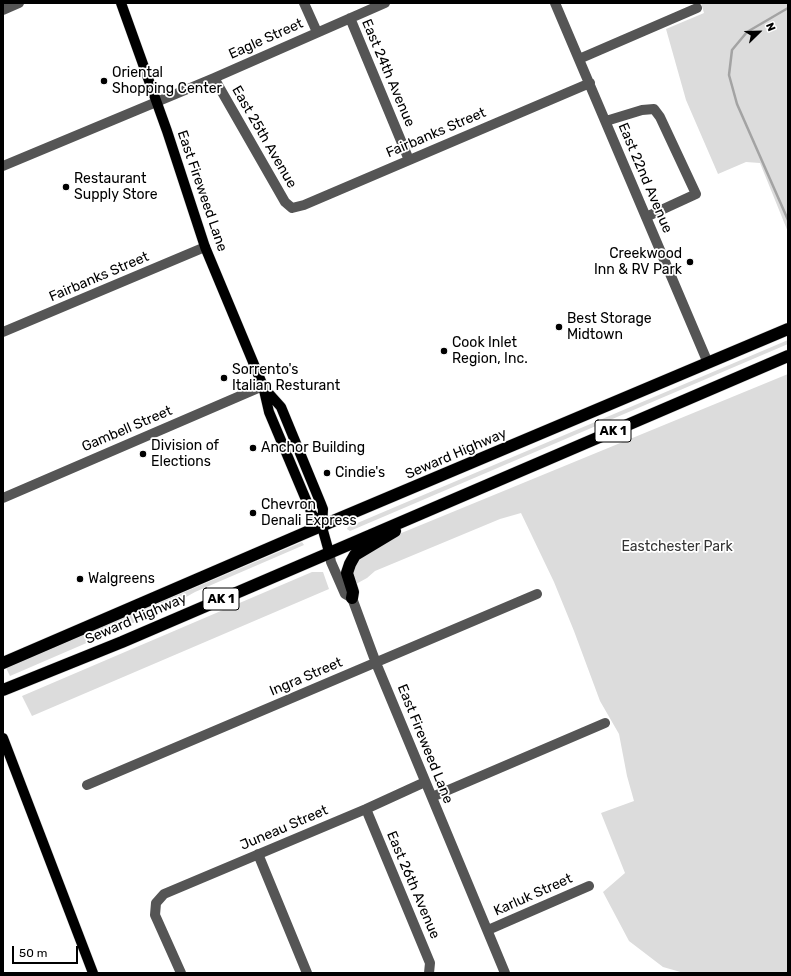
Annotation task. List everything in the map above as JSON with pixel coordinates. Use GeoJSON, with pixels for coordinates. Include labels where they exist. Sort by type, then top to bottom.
{"type":"FeatureCollection","features":[{"type":"Feature","properties":{"kind":"highway","name":"Seward Highway"},"geometry":{"type":"LineString","coordinates":[[3,663],[788,329]]}},
{"type":"Feature","properties":{"kind":"highway","name":"Seward Highway"},"geometry":{"type":"LineString","coordinates":[[3,690],[122,642],[788,356]]}},
{"type":"Feature","properties":{"kind":"highway"},"geometry":{"type":"LineString","coordinates":[[352,598],[353,592],[347,573],[355,556],[437,506]]}},
{"type":"Feature","properties":{"kind":"main road","name":"East Fireweed Lane"},"geometry":{"type":"LineString","coordinates":[[121,3],[205,247],[263,386],[269,412],[312,514],[322,527],[329,552]]}},
{"type":"Feature","properties":{"kind":"main road"},"geometry":{"type":"LineString","coordinates":[[3,738],[93,973]]}},
{"type":"Feature","properties":{"kind":"street"},"geometry":{"type":"LineString","coordinates":[[3,10],[19,3]]}},
{"type":"Feature","properties":{"kind":"street"},"geometry":{"type":"LineString","coordinates":[[304,3],[317,32]]}},
{"type":"Feature","properties":{"kind":"street","name":"Eagle Street"},"geometry":{"type":"LineString","coordinates":[[3,166],[214,78],[385,3]]}},
{"type":"Feature","properties":{"kind":"street","name":"East 22nd Avenue"},"geometry":{"type":"LineString","coordinates":[[555,3],[708,363]]}},
{"type":"Feature","properties":{"kind":"street"},"geometry":{"type":"LineString","coordinates":[[579,59],[697,8]]}},
{"type":"Feature","properties":{"kind":"street","name":"East 24th Avenue"},"geometry":{"type":"LineString","coordinates":[[350,18],[409,160]]}},
{"type":"Feature","properties":{"kind":"street","name":"East 25th Avenue"},"geometry":{"type":"LineString","coordinates":[[214,78],[285,202],[292,208]]}},
{"type":"Feature","properties":{"kind":"street","name":"Fairbanks Street"},"geometry":{"type":"LineString","coordinates":[[292,208],[304,205],[590,83]]}},
{"type":"Feature","properties":{"kind":"street"},"geometry":{"type":"LineString","coordinates":[[606,121],[642,110],[654,109],[660,117],[696,194],[646,217]]}},
{"type":"Feature","properties":{"kind":"street","name":"Fairbanks Street"},"geometry":{"type":"LineString","coordinates":[[3,332],[205,247]]}},
{"type":"Feature","properties":{"kind":"street","name":"Gambell Street"},"geometry":{"type":"LineString","coordinates":[[3,498],[263,386]]}},
{"type":"Feature","properties":{"kind":"street","name":"East Fireweed Lane"},"geometry":{"type":"LineString","coordinates":[[329,552],[331,562],[345,594],[352,598],[376,663],[505,973]]}},
{"type":"Feature","properties":{"kind":"street","name":"Ingra Street"},"geometry":{"type":"LineString","coordinates":[[87,785],[537,594]]}},
{"type":"Feature","properties":{"kind":"street"},"geometry":{"type":"LineString","coordinates":[[432,797],[605,723]]}},
{"type":"Feature","properties":{"kind":"street","name":"Juneau Street"},"geometry":{"type":"LineString","coordinates":[[181,973],[155,915],[156,903],[164,894],[366,809],[426,782]]}},
{"type":"Feature","properties":{"kind":"street","name":"East 26th Avenue"},"geometry":{"type":"LineString","coordinates":[[366,809],[430,963],[429,973]]}},
{"type":"Feature","properties":{"kind":"street"},"geometry":{"type":"LineString","coordinates":[[258,854],[307,973]]}},
{"type":"Feature","properties":{"kind":"street","name":"Karluk Street"},"geometry":{"type":"LineString","coordinates":[[488,930],[589,886]]}},
{"type":"Feature","properties":{"kind":"green space"},"geometry":{"type":"Polygon","coordinates":[[[701,3],[788,3],[788,232],[760,163],[746,162],[718,174],[686,100],[666,29],[704,13],[701,3]]]}},
{"type":"Feature","properties":{"kind":"green space"},"geometry":{"type":"Polygon","coordinates":[[[788,340],[788,344],[350,531],[347,529],[348,527],[788,340]]]}},
{"type":"Feature","properties":{"kind":"green space","name":"Eastchester Park"},"geometry":{"type":"Polygon","coordinates":[[[788,374],[788,973],[684,973],[663,967],[629,941],[603,892],[625,873],[601,813],[634,801],[627,776],[619,734],[600,701],[554,582],[521,513],[500,519],[375,571],[367,578],[356,584],[353,576],[353,566],[359,558],[382,541],[788,374]]]}},
{"type":"Feature","properties":{"kind":"green space"},"geometry":{"type":"Polygon","coordinates":[[[302,542],[304,545],[195,592],[163,610],[10,676],[6,668],[302,542]]]}},
{"type":"Feature","properties":{"kind":"green space"},"geometry":{"type":"Polygon","coordinates":[[[312,572],[323,572],[329,589],[32,716],[22,696],[312,572]]]}},
{"type":"Feature","properties":{"kind":"waterway"},"geometry":{"type":"LineString","coordinates":[[788,8],[747,32],[732,50],[729,75],[737,104],[788,220]]}},
{"type":"Feature","properties":{"kind":"place","name":"Oriental Shopping Center"},"geometry":{"type":"Point","coordinates":[104,81]}},
{"type":"Feature","properties":{"kind":"place","name":"Restaurant Supply Store"},"geometry":{"type":"Point","coordinates":[66,187]}},
{"type":"Feature","properties":{"kind":"place","name":"Creekwood Inn & RV Park"},"geometry":{"type":"Point","coordinates":[690,262]}},
{"type":"Feature","properties":{"kind":"place","name":"Best Storage Midtown"},"geometry":{"type":"Point","coordinates":[559,327]}},
{"type":"Feature","properties":{"kind":"place","name":"Cook Inlet Region, Inc."},"geometry":{"type":"Point","coordinates":[444,351]}},
{"type":"Feature","properties":{"kind":"place","name":"Sorrento's Italian Resturant"},"geometry":{"type":"Point","coordinates":[224,378]}},
{"type":"Feature","properties":{"kind":"place","name":"Anchor Building"},"geometry":{"type":"Point","coordinates":[253,448]}},
{"type":"Feature","properties":{"kind":"place","name":"Division of Elections"},"geometry":{"type":"Point","coordinates":[143,454]}},
{"type":"Feature","properties":{"kind":"place","name":"Cindie's"},"geometry":{"type":"Point","coordinates":[327,473]}},
{"type":"Feature","properties":{"kind":"place","name":"Chevron Denali Express"},"geometry":{"type":"Point","coordinates":[253,513]}},
{"type":"Feature","properties":{"kind":"place","name":"Walgreens"},"geometry":{"type":"Point","coordinates":[80,579]}}]}
